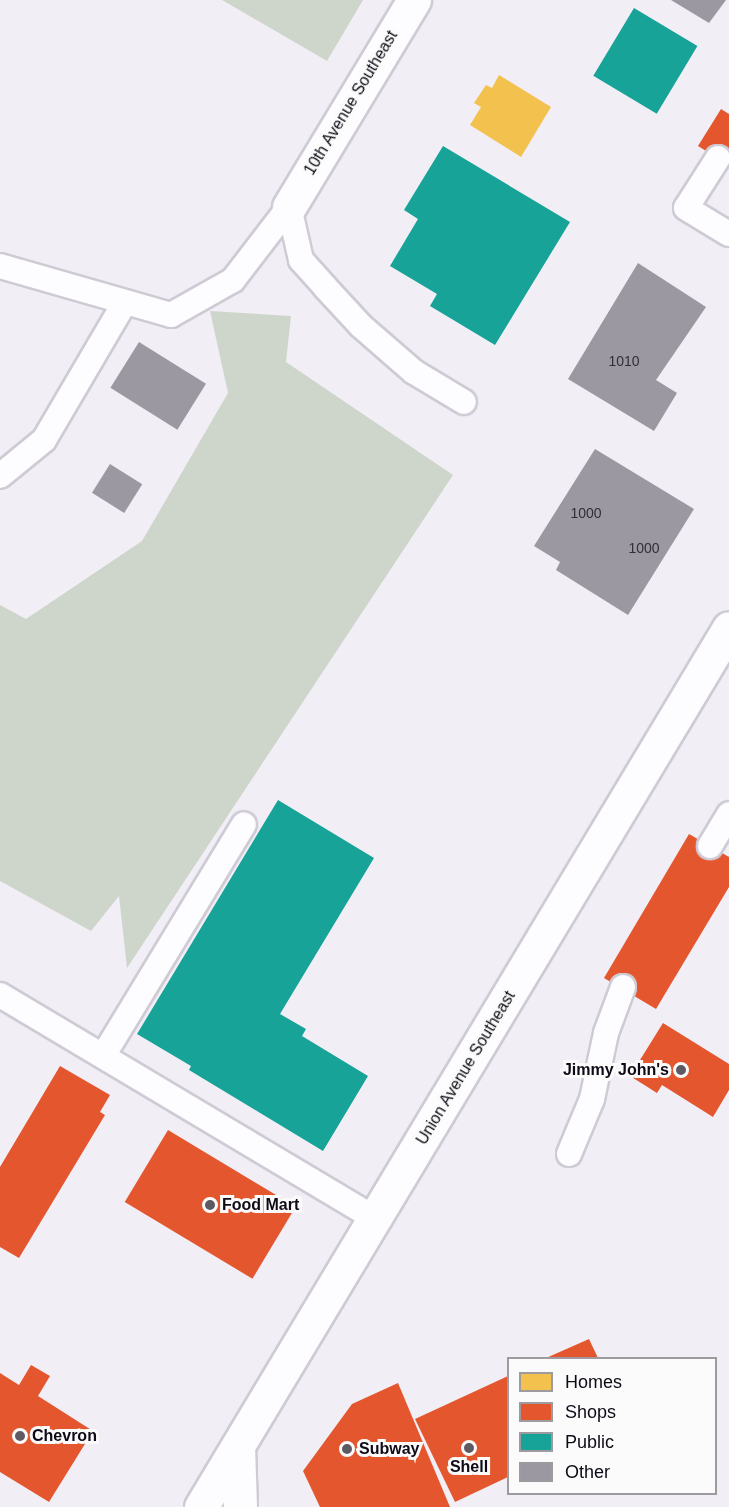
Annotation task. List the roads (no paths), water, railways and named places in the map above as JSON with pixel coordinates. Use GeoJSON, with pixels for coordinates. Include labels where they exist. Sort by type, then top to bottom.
{"type":"FeatureCollection","features":[{"type":"Feature","properties":{"kind":"street","name":"10th Avenue Southeast"},"geometry":{"type":"LineString","coordinates":[[289,207],[414,0]]}},
{"type":"Feature","properties":{"kind":"street","name":"Union Avenue Southeast"},"geometry":{"type":"LineString","coordinates":[[201,1507],[729,628]]}},
{"type":"Feature","properties":{"kind":"street"},"geometry":{"type":"LineString","coordinates":[[238,1446],[240,1507]]}},
{"type":"Feature","properties":{"kind":"lane"},"geometry":{"type":"LineString","coordinates":[[718,158],[686,208],[729,234]]}},
{"type":"Feature","properties":{"kind":"lane"},"geometry":{"type":"LineString","coordinates":[[0,266],[171,315],[233,280],[289,207]]}},
{"type":"Feature","properties":{"kind":"lane"},"geometry":{"type":"LineString","coordinates":[[289,207],[301,260],[325,287],[361,326],[414,372],[464,402]]}},
{"type":"Feature","properties":{"kind":"lane"},"geometry":{"type":"LineString","coordinates":[[0,476],[44,440],[125,302]]}},
{"type":"Feature","properties":{"kind":"lane"},"geometry":{"type":"LineString","coordinates":[[710,846],[729,814]]}},
{"type":"Feature","properties":{"kind":"lane"},"geometry":{"type":"LineString","coordinates":[[103,1056],[244,824]]}},
{"type":"Feature","properties":{"kind":"lane"},"geometry":{"type":"LineString","coordinates":[[569,1154],[592,1098],[606,1033],[623,987]]}},
{"type":"Feature","properties":{"kind":"lane"},"geometry":{"type":"LineString","coordinates":[[0,995],[376,1219]]}},
{"type":"Feature","properties":{"kind":"place","name":"Jimmy John's"},"geometry":{"type":"Point","coordinates":[681,1070]}},
{"type":"Feature","properties":{"kind":"place","name":"Food Mart"},"geometry":{"type":"Point","coordinates":[210,1205]}},
{"type":"Feature","properties":{"kind":"place","name":"Chevron"},"geometry":{"type":"Point","coordinates":[20,1436]}},
{"type":"Feature","properties":{"kind":"place","name":"Shell"},"geometry":{"type":"Point","coordinates":[469,1448]}},
{"type":"Feature","properties":{"kind":"place","name":"Subway"},"geometry":{"type":"Point","coordinates":[347,1449]}}]}
